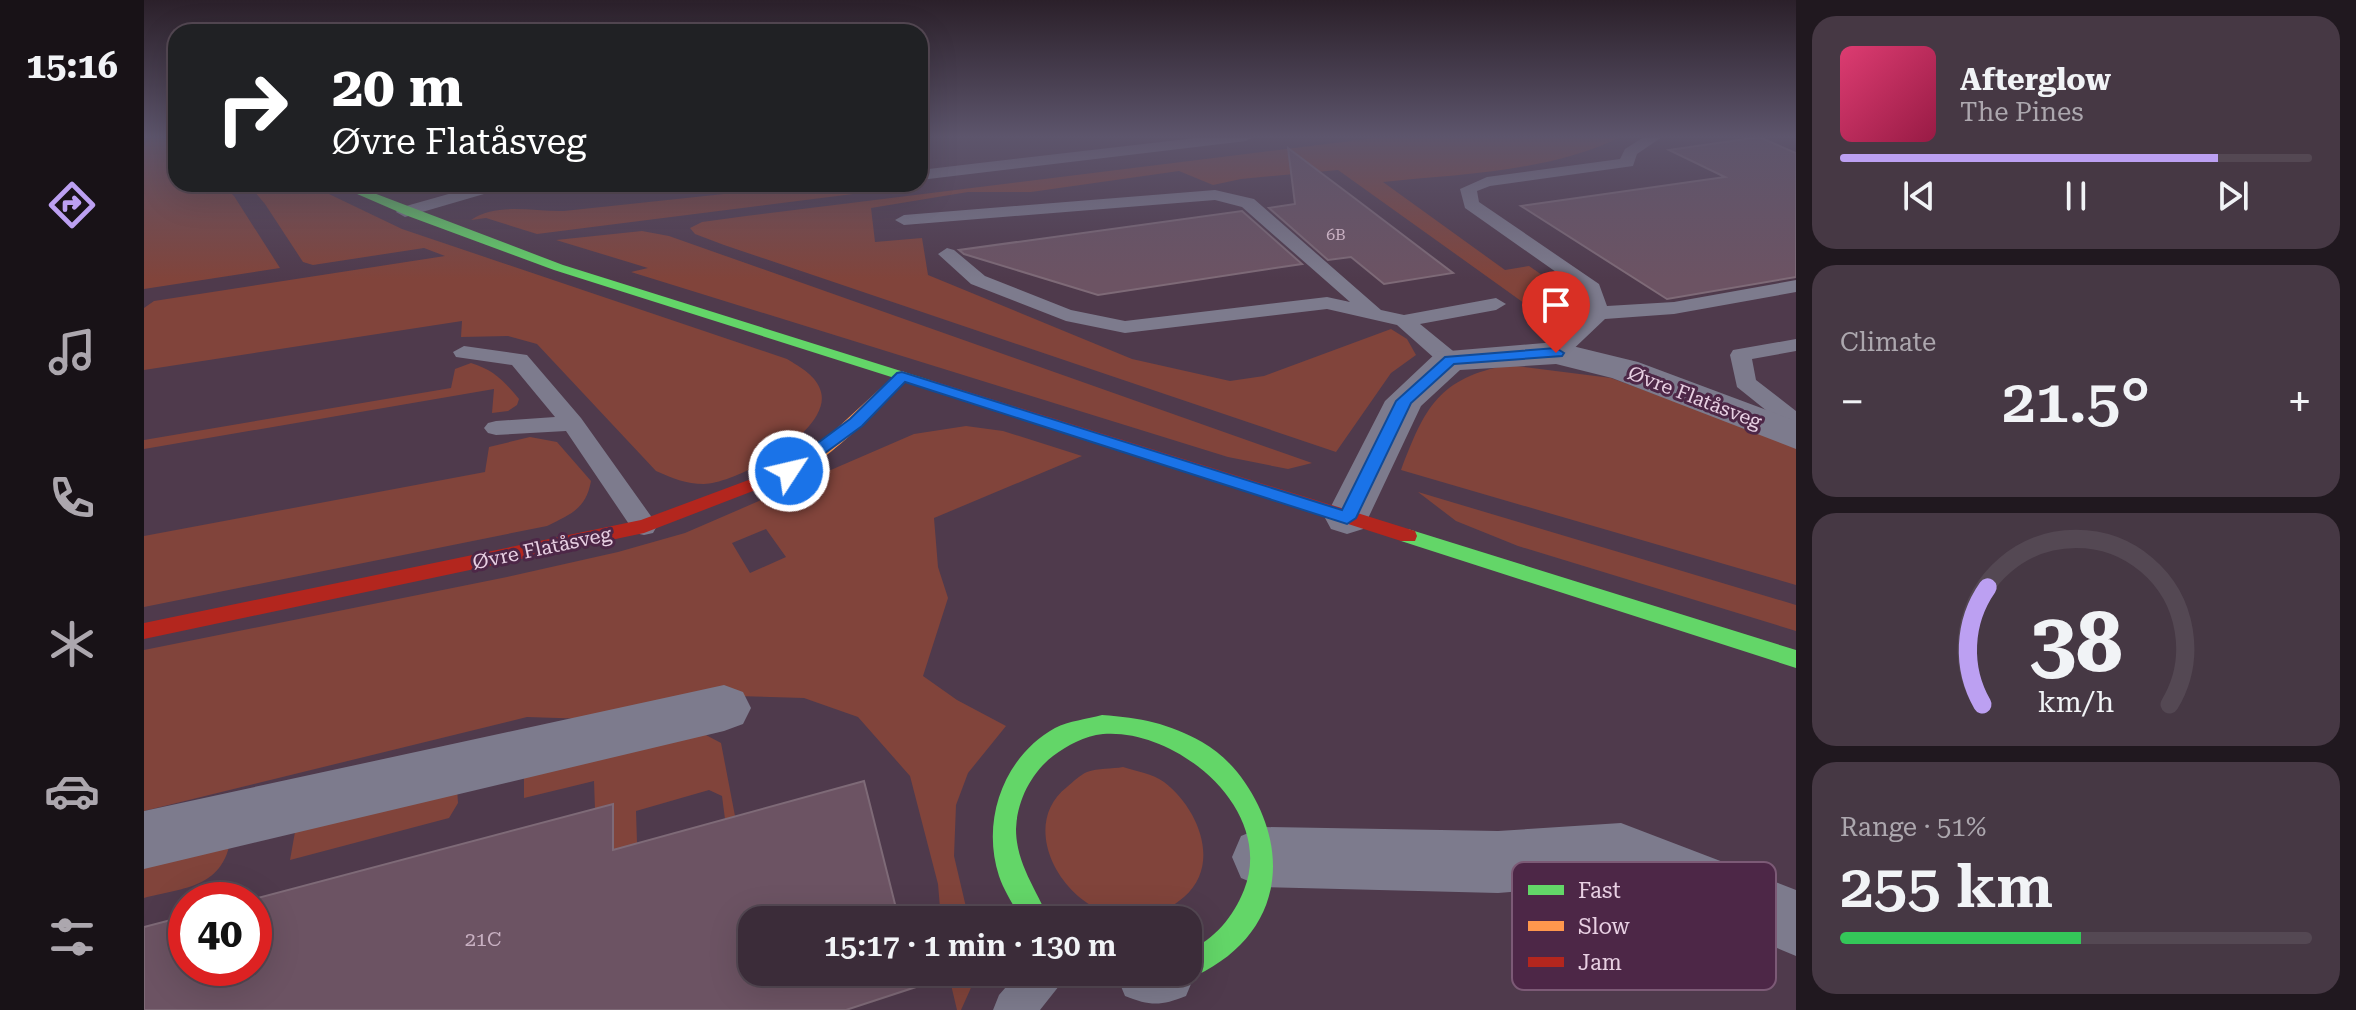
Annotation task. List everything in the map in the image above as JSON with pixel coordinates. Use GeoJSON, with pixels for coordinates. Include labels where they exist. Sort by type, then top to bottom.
{"type":"FeatureCollection","features":[{"type":"Feature","properties":{"kind":"street"},"geometry":{"type":"LineString","coordinates":[[359,192],[405,212],[591,278],[1796,659]]}},
{"type":"Feature","properties":{"kind":"street","name":"Øvre Flatåsveg"},"geometry":{"type":"LineString","coordinates":[[1450,360],[1556,353],[1625,370],[1796,436]]}},
{"type":"Feature","properties":{"kind":"street"},"geometry":{"type":"LineString","coordinates":[[1347,518],[1404,401],[1450,360]]}},
{"type":"Feature","properties":{"kind":"street","name":"Øvre Flatåsveg"},"geometry":{"type":"LineString","coordinates":[[144,631],[644,526],[789,471],[856,423],[902,376]]}},
{"type":"Feature","properties":{"kind":"street"},"geometry":{"type":"LineString","coordinates":[[144,840],[724,708]]}},
{"type":"Feature","properties":{"kind":"street"},"geometry":{"type":"LineString","coordinates":[[1027,906],[1013,883],[1003,846],[1003,811],[1015,779],[1034,754],[1060,736],[1090,725],[1128,723],[1166,732],[1202,752],[1232,780],[1253,816],[1263,857],[1258,898],[1238,934],[1202,961]]}},
{"type":"Feature","properties":{"kind":"street"},"geometry":{"type":"LineString","coordinates":[[1263,857],[1498,862],[1621,853],[1644,862]]}},
{"type":"Feature","properties":{"kind":"street"},"geometry":{"type":"LineString","coordinates":[[1776,915],[1796,923]]}},
{"type":"Feature","properties":{"kind":"lane"},"geometry":{"type":"LineString","coordinates":[[1481,184],[1468,189],[1471,204],[1592,288],[1599,313]]}},
{"type":"Feature","properties":{"kind":"lane"},"geometry":{"type":"LineString","coordinates":[[405,212],[474,192]]}},
{"type":"Feature","properties":{"kind":"lane"},"geometry":{"type":"LineString","coordinates":[[904,220],[1215,195],[1238,199],[1248,203],[1375,314]]}},
{"type":"Feature","properties":{"kind":"lane"},"geometry":{"type":"LineString","coordinates":[[947,254],[978,280],[1066,315],[1125,327],[1327,303],[1404,321],[1496,304]]}},
{"type":"Feature","properties":{"kind":"lane"},"geometry":{"type":"LineString","coordinates":[[1556,353],[1599,313],[1674,308],[1796,286]]}},
{"type":"Feature","properties":{"kind":"lane"},"geometry":{"type":"LineString","coordinates":[[1404,321],[1450,360]]}},
{"type":"Feature","properties":{"kind":"lane"},"geometry":{"type":"LineString","coordinates":[[1796,345],[1741,355],[1745,382],[1796,423]]}},
{"type":"Feature","properties":{"kind":"lane"},"geometry":{"type":"LineString","coordinates":[[464,352],[519,360],[573,423],[644,526]]}},
{"type":"Feature","properties":{"kind":"lane"},"geometry":{"type":"LineString","coordinates":[[496,428],[573,423]]}},
{"type":"Feature","properties":{"kind":"lane"},"geometry":{"type":"LineString","coordinates":[[1014,1010],[1034,986]]}},
{"type":"Feature","properties":{"kind":"shaded area"},"geometry":{"type":"Polygon","coordinates":[[[144,184],[168,184],[168,192],[230,192],[280,268],[144,289],[144,184]]]}},
{"type":"Feature","properties":{"kind":"shaded area"},"geometry":{"type":"Polygon","coordinates":[[[1003,184],[1086,184],[1031,192],[968,192],[871,208],[875,242],[922,238],[928,275],[1132,359],[1230,381],[1264,376],[1391,329],[1407,339],[1416,355],[1391,373],[1336,452],[724,245],[695,234],[690,228],[702,222],[1003,184]]]}},
{"type":"Feature","properties":{"kind":"shaded area"},"geometry":{"type":"Polygon","coordinates":[[[1358,184],[1386,184],[1505,270],[1529,266],[1558,286],[1563,302],[1545,318],[1358,184]]]}},
{"type":"Feature","properties":{"kind":"shaded area"},"geometry":{"type":"Polygon","coordinates":[[[255,192],[325,192],[402,229],[787,359],[816,381],[821,392],[820,407],[812,423],[778,453],[737,475],[718,482],[697,484],[656,471],[537,344],[508,336],[461,337],[462,321],[144,370],[144,308],[154,301],[445,256],[424,248],[313,265],[303,262],[255,192]]]}},
{"type":"Feature","properties":{"kind":"shaded area"},"geometry":{"type":"Polygon","coordinates":[[[743,192],[861,193],[537,234],[486,218],[471,220],[492,211],[564,211],[743,192]]]}},
{"type":"Feature","properties":{"kind":"shaded area"},"geometry":{"type":"Polygon","coordinates":[[[642,231],[669,236],[1312,463],[1288,469],[1228,457],[631,272],[648,268],[556,240],[642,231]]]}},
{"type":"Feature","properties":{"kind":"shaded area"},"geometry":{"type":"Polygon","coordinates":[[[471,363],[486,369],[503,382],[519,399],[517,405],[508,411],[492,413],[494,389],[144,449],[144,440],[451,388],[455,369],[471,363]]]}},
{"type":"Feature","properties":{"kind":"shaded area"},"geometry":{"type":"Polygon","coordinates":[[[1508,365],[1611,378],[1796,446],[1796,585],[1401,470],[1427,413],[1450,387],[1466,378],[1508,365]]]}},
{"type":"Feature","properties":{"kind":"shaded area"},"geometry":{"type":"Polygon","coordinates":[[[966,426],[1003,431],[1082,456],[934,518],[938,567],[948,598],[923,676],[957,700],[1006,726],[968,773],[956,805],[954,856],[966,906],[940,906],[938,884],[910,776],[858,717],[804,698],[701,695],[589,719],[527,717],[144,811],[144,650],[507,577],[685,533],[914,434],[966,426]],[[766,529],[732,543],[750,573],[786,557],[766,529]]]}},
{"type":"Feature","properties":{"kind":"shaded area"},"geometry":{"type":"Polygon","coordinates":[[[530,437],[557,442],[591,481],[581,504],[570,514],[547,526],[144,607],[144,536],[485,472],[489,447],[530,437]]]}},
{"type":"Feature","properties":{"kind":"shaded area"},"geometry":{"type":"Polygon","coordinates":[[[1418,492],[1796,605],[1796,631],[1518,546],[1456,521],[1418,492]]]}},
{"type":"Feature","properties":{"kind":"shaded area"},"geometry":{"type":"Polygon","coordinates":[[[704,734],[721,743],[735,816],[725,819],[722,796],[709,790],[636,811],[637,843],[616,1010],[613,805],[595,809],[594,781],[524,798],[524,770],[704,734]]]}},
{"type":"Feature","properties":{"kind":"shaded area"},"geometry":{"type":"Polygon","coordinates":[[[1123,767],[1150,775],[1164,782],[1187,806],[1201,837],[1203,853],[1202,869],[1184,897],[1168,906],[1093,906],[1070,888],[1053,863],[1046,836],[1049,810],[1067,787],[1087,772],[1123,767]]]}},
{"type":"Feature","properties":{"kind":"shaded area"},"geometry":{"type":"Polygon","coordinates":[[[457,788],[458,803],[449,818],[290,860],[295,832],[457,788]]]}},
{"type":"Feature","properties":{"kind":"shaded area"},"geometry":{"type":"Polygon","coordinates":[[[229,847],[224,861],[207,879],[200,882],[168,882],[168,893],[144,898],[144,863],[229,847]]]}},
{"type":"Feature","properties":{"kind":"shaded area"},"geometry":{"type":"Polygon","coordinates":[[[951,986],[972,986],[961,1010],[957,1010],[951,986]]]}},
{"type":"Feature","properties":{"kind":"building"},"geometry":{"type":"Polygon","coordinates":[[[1293,184],[1336,184],[1453,273],[1384,284],[1351,257],[1328,260],[1269,208],[1295,204],[1293,184]]]}},
{"type":"Feature","properties":{"kind":"building"},"geometry":{"type":"Polygon","coordinates":[[[1675,184],[1796,184],[1796,277],[1667,299],[1521,206],[1675,184]]]}},
{"type":"Feature","properties":{"kind":"building"},"geometry":{"type":"Polygon","coordinates":[[[1242,211],[1302,264],[1098,295],[959,250],[1242,211]]]}},
{"type":"Feature","properties":{"kind":"building"},"geometry":{"type":"Polygon","coordinates":[[[864,781],[895,906],[738,906],[738,986],[916,987],[846,1010],[144,1010],[144,927],[168,921],[168,986],[272,986],[272,894],[613,804],[613,850],[864,781]]]}},
{"type":"Feature","properties":{"kind":"traffic: fast"},"geometry":{"type":"LineString","coordinates":[[359,192],[559,267],[931,385]]}},
{"type":"Feature","properties":{"kind":"traffic: fast"},"geometry":{"type":"LineString","coordinates":[[1408,536],[1796,659]]}},
{"type":"Feature","properties":{"kind":"traffic: fast"},"geometry":{"type":"LineString","coordinates":[[1028,906],[1011,874],[1004,830],[1012,790],[1033,758],[1064,735],[1102,725],[1146,728],[1193,749],[1224,774],[1241,797],[1260,843],[1262,872],[1249,909],[1225,943],[1202,959]]}},
{"type":"Feature","properties":{"kind":"traffic: slow"},"geometry":{"type":"LineString","coordinates":[[773,477],[826,447],[902,376]]}},
{"type":"Feature","properties":{"kind":"traffic: jam"},"geometry":{"type":"LineString","coordinates":[[931,385],[1408,536]]}},
{"type":"Feature","properties":{"kind":"traffic: jam"},"geometry":{"type":"LineString","coordinates":[[144,631],[644,526],[773,477]]}},
{"type":"Feature","properties":{"kind":"route"},"geometry":{"type":"LineString","coordinates":[[789,471],[856,423],[902,376],[1347,518],[1368,469],[1404,401],[1450,360],[1556,353]]}}]}
